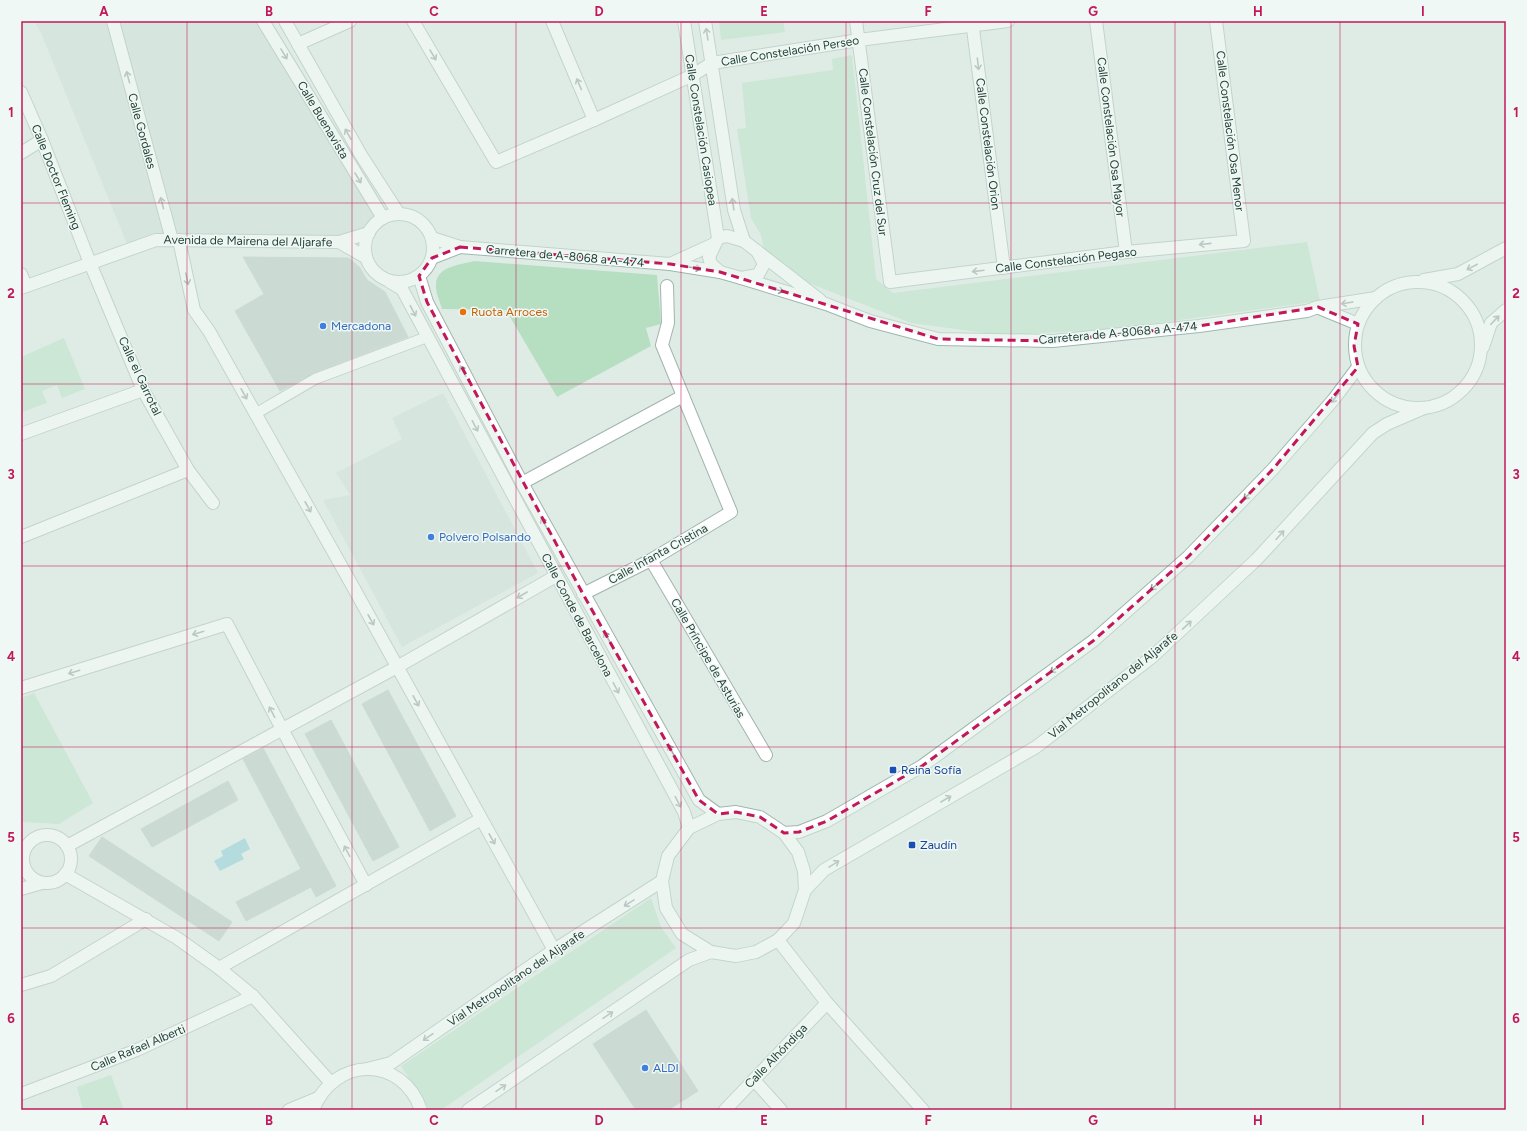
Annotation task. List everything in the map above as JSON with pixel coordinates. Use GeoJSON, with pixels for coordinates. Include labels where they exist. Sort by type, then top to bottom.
{"type":"FeatureCollection","features":[{"type":"Feature","properties":{"kind":"street","name":"Calle Gordales"},"geometry":{"type":"LineString","coordinates":[[113,21],[194,310],[209,331],[256,414],[554,950]]}},
{"type":"Feature","properties":{"kind":"street","name":"Calle Buenavista"},"geometry":{"type":"LineString","coordinates":[[264,21],[382,218]]}},
{"type":"Feature","properties":{"kind":"street","name":"Calle Buenavista"},"geometry":{"type":"LineString","coordinates":[[285,21],[360,155],[399,214]]}},
{"type":"Feature","properties":{"kind":"street"},"geometry":{"type":"LineString","coordinates":[[298,44],[350,21]]}},
{"type":"Feature","properties":{"kind":"street","name":"Calle Constelación Perseo"},"geometry":{"type":"LineString","coordinates":[[413,21],[496,162],[693,75],[712,63],[972,23],[1008,21]]}},
{"type":"Feature","properties":{"kind":"street"},"geometry":{"type":"LineString","coordinates":[[552,21],[594,120]]}},
{"type":"Feature","properties":{"kind":"street","name":"Calle Constelación Casiopea"},"geometry":{"type":"LineString","coordinates":[[684,21],[716,241]]}},
{"type":"Feature","properties":{"kind":"street","name":"Calle Constelación Casiopea"},"geometry":{"type":"LineString","coordinates":[[705,21],[734,210],[744,241]]}},
{"type":"Feature","properties":{"kind":"street","name":"Calle Constelación Cruz del Sur"},"geometry":{"type":"LineString","coordinates":[[856,21],[890,282]]}},
{"type":"Feature","properties":{"kind":"street","name":"Calle Constelación Osa Mayor"},"geometry":{"type":"LineString","coordinates":[[1096,21],[1126,252]]}},
{"type":"Feature","properties":{"kind":"street","name":"Calle Constelación Osa Menor"},"geometry":{"type":"LineString","coordinates":[[1216,21],[1244,241]]}},
{"type":"Feature","properties":{"kind":"street","name":"Calle Constelación Orion"},"geometry":{"type":"LineString","coordinates":[[972,23],[1004,268]]}},
{"type":"Feature","properties":{"kind":"street","name":"Calle Doctor Fleming"},"geometry":{"type":"LineString","coordinates":[[21,92],[42,140],[90,263]]}},
{"type":"Feature","properties":{"kind":"street"},"geometry":{"type":"LineString","coordinates":[[21,153],[42,140]]}},
{"type":"Feature","properties":{"kind":"street"},"geometry":{"type":"LineString","coordinates":[[399,214],[417,219],[426,227],[432,238],[432,258],[427,268],[419,276],[405,282],[390,282],[382,279],[373,271],[365,257],[365,244],[369,232],[375,224],[382,218],[399,214]]}},
{"type":"Feature","properties":{"kind":"street"},"geometry":{"type":"LineString","coordinates":[[339,242],[369,232]]}},
{"type":"Feature","properties":{"kind":"street"},"geometry":{"type":"LineString","coordinates":[[727,236],[744,241],[757,251],[764,264],[758,275],[740,278],[720,272],[711,264],[709,257],[716,241],[727,236]]}},
{"type":"Feature","properties":{"kind":"street"},"geometry":{"type":"LineString","coordinates":[[432,238],[460,247]]}},
{"type":"Feature","properties":{"kind":"street","name":"Avenida de Mairena del Aljarafe"},"geometry":{"type":"LineString","coordinates":[[23,287],[156,240],[339,242]]}},
{"type":"Feature","properties":{"kind":"street","name":"Carretera de A-8068 a A-474"},"geometry":{"type":"LineString","coordinates":[[670,264],[716,241]]}},
{"type":"Feature","properties":{"kind":"street","name":"Calle Constelación Pegaso"},"geometry":{"type":"LineString","coordinates":[[890,282],[1126,252],[1244,241]]}},
{"type":"Feature","properties":{"kind":"street"},"geometry":{"type":"LineString","coordinates":[[339,242],[365,257]]}},
{"type":"Feature","properties":{"kind":"street"},"geometry":{"type":"LineString","coordinates":[[432,258],[460,247]]}},
{"type":"Feature","properties":{"kind":"street","name":"Carretera de A-8068 a A-474"},"geometry":{"type":"LineString","coordinates":[[460,247],[670,264],[720,272]]}},
{"type":"Feature","properties":{"kind":"street","name":"Vial Metropolitano del Aljarafe"},"geometry":{"type":"LineString","coordinates":[[1424,408],[1408,408],[1387,401],[1366,382],[1358,367],[1354,346],[1358,324],[1376,298],[1388,289],[1409,282],[1458,274],[1506,248]]}},
{"type":"Feature","properties":{"kind":"street","name":"Carretera de A-8068 a A-474"},"geometry":{"type":"LineString","coordinates":[[757,251],[826,304]]}},
{"type":"Feature","properties":{"kind":"street","name":"Calle el Garrotal"},"geometry":{"type":"LineString","coordinates":[[90,263],[143,390],[188,470],[213,503]]}},
{"type":"Feature","properties":{"kind":"street"},"geometry":{"type":"LineString","coordinates":[[21,274],[23,287]]}},
{"type":"Feature","properties":{"kind":"street","name":"Calle Conde de Barcelona"},"geometry":{"type":"LineString","coordinates":[[419,276],[427,302],[522,483],[699,800],[718,814]]}},
{"type":"Feature","properties":{"kind":"street","name":"Carretera de A-8068 a A-474"},"geometry":{"type":"LineString","coordinates":[[740,278],[826,304],[870,321],[938,339],[1053,341],[1199,326],[1376,298]]}},
{"type":"Feature","properties":{"kind":"street","name":"Calle Conde de Barcelona"},"geometry":{"type":"LineString","coordinates":[[390,282],[402,289],[684,812],[689,828]]}},
{"type":"Feature","properties":{"kind":"street","name":"Vial Metropolitano del Aljarafe"},"geometry":{"type":"LineString","coordinates":[[1409,282],[1439,285],[1458,296],[1468,305],[1478,325],[1481,338],[1480,360]]}},
{"type":"Feature","properties":{"kind":"street"},"geometry":{"type":"LineString","coordinates":[[522,483],[683,396],[662,344],[668,324],[667,286]]}},
{"type":"Feature","properties":{"kind":"street"},"geometry":{"type":"LineString","coordinates":[[1318,307],[1358,324]]}},
{"type":"Feature","properties":{"kind":"street","name":"Vial Metropolitano del Aljarafe"},"geometry":{"type":"LineString","coordinates":[[805,890],[824,870],[1036,747],[1152,657],[1256,560],[1373,433],[1387,424],[1424,408],[1445,402],[1466,387],[1480,360],[1491,323],[1506,310]]}},
{"type":"Feature","properties":{"kind":"street"},"geometry":{"type":"LineString","coordinates":[[256,414],[315,379],[428,337]]}},
{"type":"Feature","properties":{"kind":"street"},"geometry":{"type":"LineString","coordinates":[[784,833],[799,832],[827,821],[922,766],[1093,641],[1188,557],[1278,463],[1334,399],[1358,367]]}},
{"type":"Feature","properties":{"kind":"street"},"geometry":{"type":"LineString","coordinates":[[21,434],[143,390]]}},
{"type":"Feature","properties":{"kind":"street","name":"Calle Infanta Cristina"},"geometry":{"type":"LineString","coordinates":[[584,594],[651,560],[731,512],[683,396]]}},
{"type":"Feature","properties":{"kind":"street"},"geometry":{"type":"LineString","coordinates":[[21,536],[188,470]]}},
{"type":"Feature","properties":{"kind":"street","name":"Calle Príncipe de Asturias"},"geometry":{"type":"LineString","coordinates":[[651,560],[766,755]]}},
{"type":"Feature","properties":{"kind":"street"},"geometry":{"type":"LineString","coordinates":[[67,846],[397,667],[556,576]]}},
{"type":"Feature","properties":{"kind":"street"},"geometry":{"type":"LineString","coordinates":[[21,688],[227,624],[366,885]]}},
{"type":"Feature","properties":{"kind":"street","name":"Vial Metropolitano del Aljarafe"},"geometry":{"type":"LineString","coordinates":[[736,812],[760,817],[784,833],[798,852],[804,871],[805,890],[794,923],[778,940],[756,952],[736,956],[711,952],[682,934],[666,908],[662,882],[668,856],[689,828],[718,814],[736,812]]}},
{"type":"Feature","properties":{"kind":"street"},"geometry":{"type":"LineString","coordinates":[[219,968],[481,819]]}},
{"type":"Feature","properties":{"kind":"street"},"geometry":{"type":"LineString","coordinates":[[21,889],[42,883],[52,882],[60,879],[65,874],[71,859],[69,851],[67,846],[60,839],[52,836],[44,835],[36,837],[23,846],[23,864],[26,871],[30,877],[42,883]]}},
{"type":"Feature","properties":{"kind":"street"},"geometry":{"type":"LineString","coordinates":[[65,874],[178,938],[219,968],[253,996],[331,1083]]}},
{"type":"Feature","properties":{"kind":"street","name":"Vial Metropolitano del Aljarafe"},"geometry":{"type":"LineString","coordinates":[[314,1110],[318,1098],[331,1083],[348,1072],[391,1063],[554,950],[662,882]]}},
{"type":"Feature","properties":{"kind":"street"},"geometry":{"type":"LineString","coordinates":[[21,985],[51,976],[146,919]]}},
{"type":"Feature","properties":{"kind":"street"},"geometry":{"type":"LineString","coordinates":[[778,940],[827,1003],[923,1110]]}},
{"type":"Feature","properties":{"kind":"street","name":"Vial Metropolitano del Aljarafe"},"geometry":{"type":"LineString","coordinates":[[468,1110],[689,960],[711,952]]}},
{"type":"Feature","properties":{"kind":"street","name":"Calle Rafael Alberti"},"geometry":{"type":"LineString","coordinates":[[21,1094],[137,1050],[253,996]]}},
{"type":"Feature","properties":{"kind":"street","name":"Calle Alhóndiga"},"geometry":{"type":"LineString","coordinates":[[725,1110],[827,1003]]}},
{"type":"Feature","properties":{"kind":"street","name":"Vial Metropolitano del Aljarafe"},"geometry":{"type":"LineString","coordinates":[[367,1069],[389,1073],[406,1084],[416,1098],[421,1110]]}},
{"type":"Feature","properties":{"kind":"street"},"geometry":{"type":"LineString","coordinates":[[754,1080],[781,1110]]}},
{"type":"Feature","properties":{"kind":"street","name":"Vial Metropolitano del Aljarafe"},"geometry":{"type":"LineString","coordinates":[[289,1110],[318,1098]]}},
{"type":"Feature","properties":{"kind":"highlighted area"},"geometry":{"type":"Polygon","coordinates":[[[460,247],[670,264],[720,272],[938,339],[1053,341],[1199,326],[1318,307],[1358,324],[1354,346],[1358,367],[1273,469],[1188,557],[1093,641],[922,766],[827,821],[799,832],[784,833],[760,817],[736,812],[718,814],[699,800],[583,594],[427,302],[419,276],[432,258],[460,247]]]}},
{"type":"Feature","properties":{"kind":"shaded area"},"geometry":{"type":"Polygon","coordinates":[[[34,21],[263,21],[383,218],[369,233],[339,242],[156,240],[129,249],[41,33],[34,21]]]}},
{"type":"Feature","properties":{"kind":"shaded area","name":"Polvero Polsando"},"geometry":{"type":"Polygon","coordinates":[[[443,393],[538,573],[402,647],[323,500],[350,495],[336,473],[402,439],[392,418],[443,393]]]}},
{"type":"Feature","properties":{"kind":"green space"},"geometry":{"type":"Polygon","coordinates":[[[719,21],[783,21],[785,32],[721,40],[719,21]]]}},
{"type":"Feature","properties":{"kind":"green space"},"geometry":{"type":"Polygon","coordinates":[[[852,55],[876,279],[893,293],[1307,242],[1320,301],[1106,330],[1000,335],[911,323],[768,267],[761,235],[751,218],[737,129],[746,128],[742,83],[833,70],[832,59],[852,55]]]}},
{"type":"Feature","properties":{"kind":"green space"},"geometry":{"type":"Polygon","coordinates":[[[474,261],[657,275],[661,324],[646,328],[651,346],[557,397],[506,310],[442,309],[436,287],[437,278],[440,273],[450,267],[474,261]]]}},
{"type":"Feature","properties":{"kind":"green space"},"geometry":{"type":"Polygon","coordinates":[[[64,338],[85,389],[62,398],[57,385],[42,391],[47,403],[22,412],[21,357],[64,338]]]}},
{"type":"Feature","properties":{"kind":"green space"},"geometry":{"type":"Polygon","coordinates":[[[34,693],[93,803],[59,824],[23,822],[21,812],[21,698],[34,693]]]}},
{"type":"Feature","properties":{"kind":"green space"},"geometry":{"type":"Polygon","coordinates":[[[651,898],[661,927],[676,948],[441,1110],[430,1110],[401,1066],[651,898]]]}},
{"type":"Feature","properties":{"kind":"green space"},"geometry":{"type":"Polygon","coordinates":[[[111,1075],[124,1110],[83,1110],[77,1087],[111,1075]]]}},
{"type":"Feature","properties":{"kind":"water"},"geometry":{"type":"Polygon","coordinates":[[[245,838],[250,849],[241,854],[244,859],[220,871],[214,861],[223,856],[221,851],[245,838]]]}},
{"type":"Feature","properties":{"kind":"building","name":"Mercadona"},"geometry":{"type":"Polygon","coordinates":[[[243,257],[349,258],[360,268],[367,280],[385,292],[408,337],[313,373],[280,391],[235,311],[264,294],[243,257]]]}},
{"type":"Feature","properties":{"kind":"building"},"geometry":{"type":"Polygon","coordinates":[[[388,690],[456,816],[430,831],[362,704],[388,690]]]}},
{"type":"Feature","properties":{"kind":"building"},"geometry":{"type":"Polygon","coordinates":[[[331,720],[399,847],[373,861],[305,734],[331,720]]]}},
{"type":"Feature","properties":{"kind":"building"},"geometry":{"type":"Polygon","coordinates":[[[263,748],[336,886],[316,897],[311,887],[246,921],[236,902],[301,869],[243,759],[263,748]]]}},
{"type":"Feature","properties":{"kind":"building"},"geometry":{"type":"Polygon","coordinates":[[[228,781],[238,800],[152,847],[141,829],[228,781]]]}},
{"type":"Feature","properties":{"kind":"building"},"geometry":{"type":"Polygon","coordinates":[[[102,837],[232,922],[219,941],[89,856],[102,837]]]}},
{"type":"Feature","properties":{"kind":"building","name":"ALDI"},"geometry":{"type":"Polygon","coordinates":[[[646,1010],[698,1091],[668,1110],[636,1110],[593,1044],[646,1010]]]}},
{"type":"Feature","properties":{"kind":"place","name":"Ruota Arroces"},"geometry":{"type":"Point","coordinates":[463,312]}},
{"type":"Feature","properties":{"kind":"place","name":"Mercadona"},"geometry":{"type":"Point","coordinates":[323,326]}},
{"type":"Feature","properties":{"kind":"place","name":"Polvero Polsando"},"geometry":{"type":"Point","coordinates":[431,537]}},
{"type":"Feature","properties":{"kind":"place","name":"Reina Sofía"},"geometry":{"type":"Point","coordinates":[893,770]}},
{"type":"Feature","properties":{"kind":"place","name":"Zaudín"},"geometry":{"type":"Point","coordinates":[912,845]}},
{"type":"Feature","properties":{"kind":"place","name":"ALDI"},"geometry":{"type":"Point","coordinates":[645,1068]}}]}
